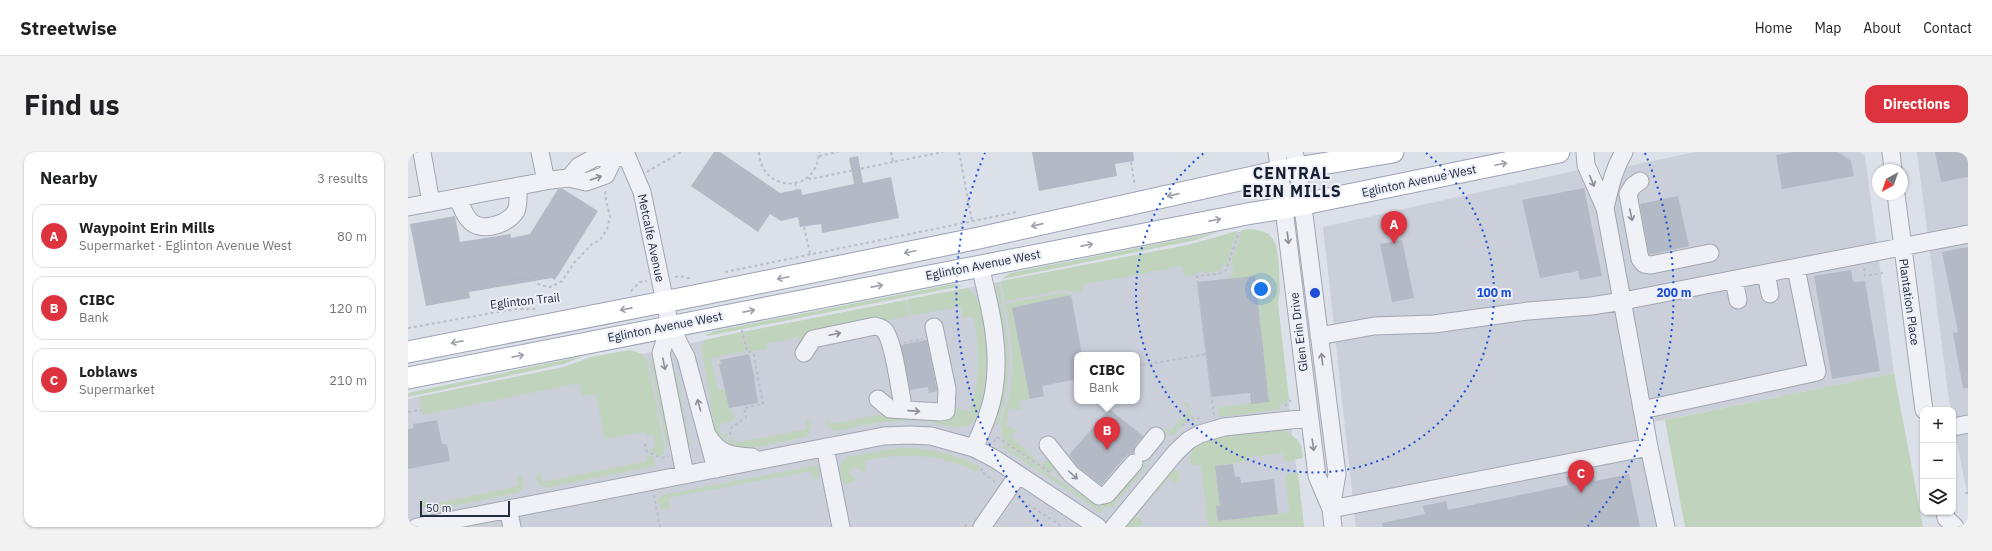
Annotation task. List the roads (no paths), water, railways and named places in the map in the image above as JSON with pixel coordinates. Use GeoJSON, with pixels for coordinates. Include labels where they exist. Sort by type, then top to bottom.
{"type":"FeatureCollection","features":[{"type":"Feature","properties":{"kind":"main road","name":"Eglinton Avenue West"},"geometry":{"type":"LineString","coordinates":[[408,352],[665,302],[979,238],[1287,161],[1393,152]]}},
{"type":"Feature","properties":{"kind":"main road","name":"Eglinton Avenue West"},"geometry":{"type":"LineString","coordinates":[[408,378],[1293,206],[1558,152]]}},
{"type":"Feature","properties":{"kind":"street"},"geometry":{"type":"LineString","coordinates":[[422,152],[431,203]]}},
{"type":"Feature","properties":{"kind":"street"},"geometry":{"type":"LineString","coordinates":[[540,152],[546,181]]}},
{"type":"Feature","properties":{"kind":"street"},"geometry":{"type":"LineString","coordinates":[[1586,152],[1586,166],[1605,208],[1642,410],[1666,527]]}},
{"type":"Feature","properties":{"kind":"street"},"geometry":{"type":"LineString","coordinates":[[1605,208],[1613,174],[1624,152]]}},
{"type":"Feature","properties":{"kind":"street"},"geometry":{"type":"LineString","coordinates":[[1890,152],[1892,164]]}},
{"type":"Feature","properties":{"kind":"street"},"geometry":{"type":"LineString","coordinates":[[408,207],[569,178],[579,166],[598,156],[621,155]]}},
{"type":"Feature","properties":{"kind":"street","name":"Metcalfe Avenue"},"geometry":{"type":"LineString","coordinates":[[621,155],[636,178],[642,192],[670,326]]}},
{"type":"Feature","properties":{"kind":"street","name":"Glen Erin Drive"},"geometry":{"type":"LineString","coordinates":[[1287,161],[1293,206],[1309,418],[1317,476],[1331,509]]}},
{"type":"Feature","properties":{"kind":"street"},"geometry":{"type":"LineString","coordinates":[[1640,181],[1628,194],[1640,259],[1644,264],[1651,265],[1710,254]]}},
{"type":"Feature","properties":{"kind":"street"},"geometry":{"type":"LineString","coordinates":[[458,198],[464,213],[474,224],[486,227],[508,220],[516,210],[518,186]]}},
{"type":"Feature","properties":{"kind":"street","name":"Plantation Place"},"geometry":{"type":"LineString","coordinates":[[1897,200],[1924,407]]}},
{"type":"Feature","properties":{"kind":"street","name":"Glen Erin Drive"},"geometry":{"type":"LineString","coordinates":[[1293,206],[1320,336],[1337,474],[1331,509],[1333,527]]}},
{"type":"Feature","properties":{"kind":"street"},"geometry":{"type":"LineString","coordinates":[[1320,336],[1374,326],[1464,321],[1528,311],[1591,306],[1623,301],[1968,234]]}},
{"type":"Feature","properties":{"kind":"street"},"geometry":{"type":"LineString","coordinates":[[974,448],[990,405],[996,370],[995,335],[980,266]]}},
{"type":"Feature","properties":{"kind":"street"},"geometry":{"type":"LineString","coordinates":[[1642,410],[1817,372],[1796,268]]}},
{"type":"Feature","properties":{"kind":"street"},"geometry":{"type":"LineString","coordinates":[[1766,273],[1770,294]]}},
{"type":"Feature","properties":{"kind":"street"},"geometry":{"type":"LineString","coordinates":[[1734,280],[1738,300]]}},
{"type":"Feature","properties":{"kind":"street"},"geometry":{"type":"LineString","coordinates":[[670,326],[686,357],[716,469]]}},
{"type":"Feature","properties":{"kind":"street"},"geometry":{"type":"LineString","coordinates":[[670,326],[662,353],[685,475]]}},
{"type":"Feature","properties":{"kind":"street"},"geometry":{"type":"LineString","coordinates":[[804,353],[813,339],[875,326],[880,327],[884,330],[890,344],[902,400]]}},
{"type":"Feature","properties":{"kind":"street"},"geometry":{"type":"LineString","coordinates":[[878,399],[890,409],[940,412],[946,411],[947,389],[930,333]]}},
{"type":"Feature","properties":{"kind":"street"},"geometry":{"type":"LineString","coordinates":[[1114,527],[1176,452],[1189,440],[1200,434],[1224,427],[1309,418]]}},
{"type":"Feature","properties":{"kind":"street"},"geometry":{"type":"LineString","coordinates":[[1956,426],[1968,424]]}},
{"type":"Feature","properties":{"kind":"street"},"geometry":{"type":"LineString","coordinates":[[706,432],[715,447],[728,454],[772,458]]}},
{"type":"Feature","properties":{"kind":"street"},"geometry":{"type":"LineString","coordinates":[[417,527],[884,436],[910,434],[951,440],[974,448],[995,459],[1098,527]]}},
{"type":"Feature","properties":{"kind":"street"},"geometry":{"type":"LineString","coordinates":[[1048,445],[1071,474],[1099,496],[1107,494],[1156,436]]}},
{"type":"Feature","properties":{"kind":"street"},"geometry":{"type":"LineString","coordinates":[[1331,509],[1649,446]]}},
{"type":"Feature","properties":{"kind":"street"},"geometry":{"type":"LineString","coordinates":[[825,448],[841,527]]}},
{"type":"Feature","properties":{"kind":"street"},"geometry":{"type":"LineString","coordinates":[[982,527],[1018,475]]}},
{"type":"Feature","properties":{"kind":"street"},"geometry":{"type":"LineString","coordinates":[[508,509],[512,527]]}},
{"type":"Feature","properties":{"kind":"place","name":"Waypoint Erin Mills"},"geometry":{"type":"Point","coordinates":[1394,244]}},
{"type":"Feature","properties":{"kind":"place","name":"CIBC"},"geometry":{"type":"Point","coordinates":[1107,450]}},
{"type":"Feature","properties":{"kind":"place","name":"Loblaws"},"geometry":{"type":"Point","coordinates":[1581,493]}},
{"type":"Feature","properties":{"kind":"district","name":"CENTRAL ERIN MILLS"},"geometry":{"type":"Point","coordinates":[1292,182]}}]}
